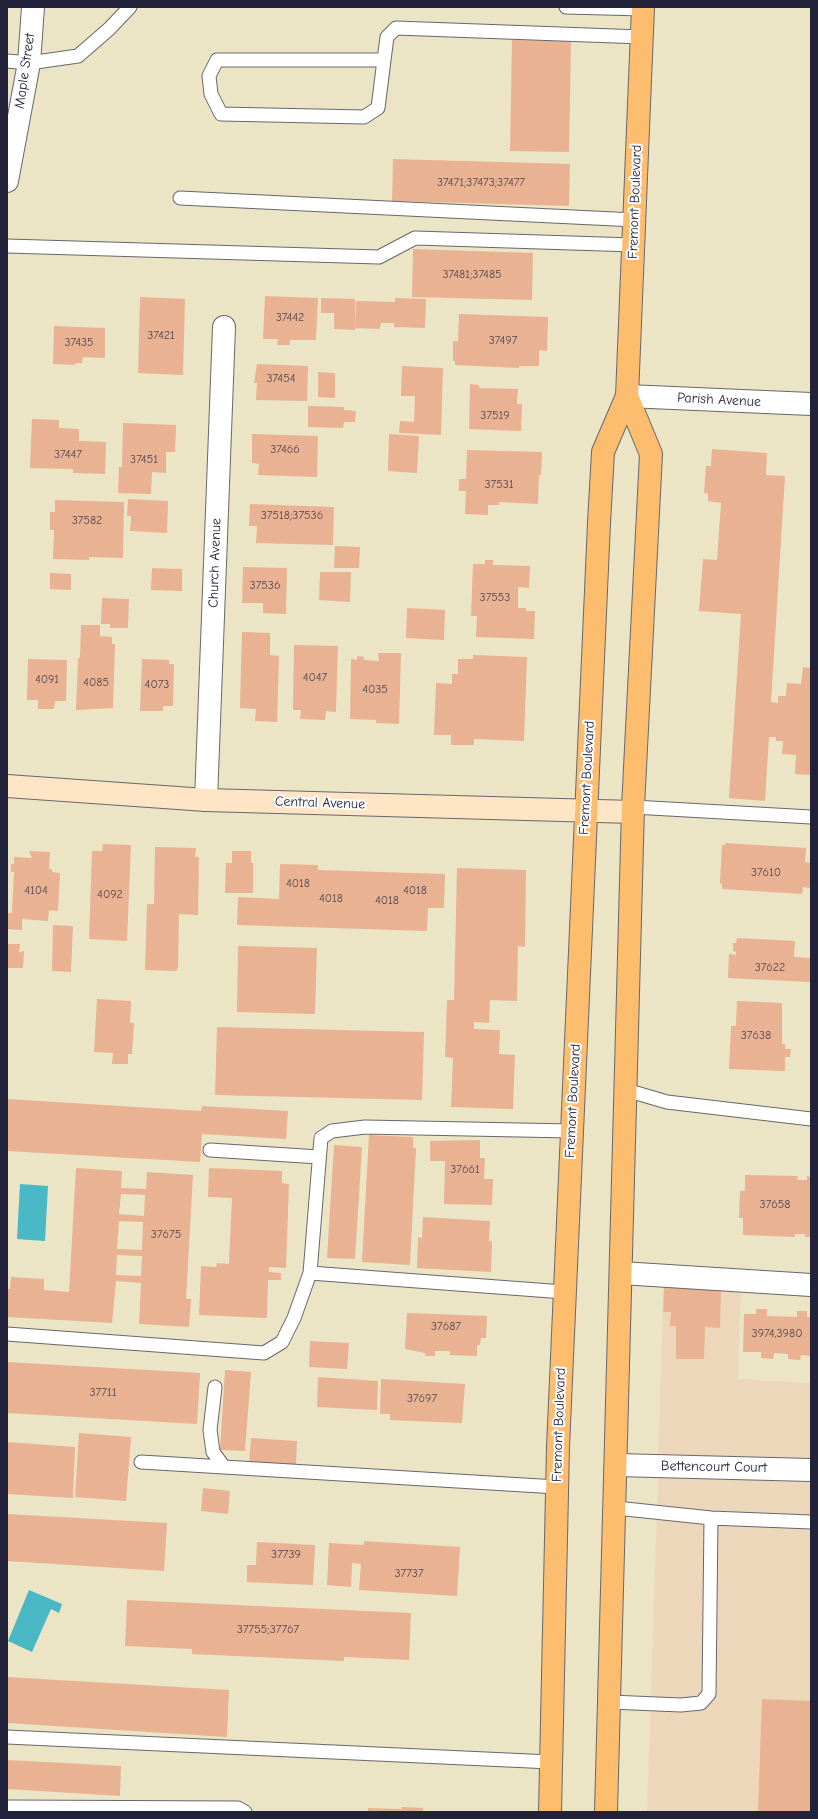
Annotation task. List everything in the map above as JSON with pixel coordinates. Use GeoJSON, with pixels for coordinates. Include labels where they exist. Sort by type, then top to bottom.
{"type":"FeatureCollection","features":[{"type":"Feature","properties":{"kind":"main road","name":"Fremont Boulevard"},"geometry":{"type":"LineString","coordinates":[[550,1812],[557,1487],[564,1292],[585,810],[603,452],[627,396],[643,8]]}},
{"type":"Feature","properties":{"kind":"main road","name":"Fremont Boulevard"},"geometry":{"type":"LineString","coordinates":[[606,1812],[616,1508],[633,809],[652,454],[627,396]]}},
{"type":"Feature","properties":{"kind":"main road","name":"Central Avenue"},"geometry":{"type":"LineString","coordinates":[[7,786],[206,800],[585,810],[633,809]]}},
{"type":"Feature","properties":{"kind":"street","name":"Maple Street"},"geometry":{"type":"LineString","coordinates":[[7,181],[28,64],[33,7]]}},
{"type":"Feature","properties":{"kind":"street","name":"Church Avenue"},"geometry":{"type":"LineString","coordinates":[[206,800],[224,327]]}},
{"type":"Feature","properties":{"kind":"street","name":"Parish Avenue"},"geometry":{"type":"LineString","coordinates":[[627,396],[811,404]]}},
{"type":"Feature","properties":{"kind":"street"},"geometry":{"type":"LineString","coordinates":[[621,1273],[811,1285]]}},
{"type":"Feature","properties":{"kind":"street","name":"Bettencourt Court"},"geometry":{"type":"LineString","coordinates":[[616,1465],[811,1470]]}},
{"type":"Feature","properties":{"kind":"lane"},"geometry":{"type":"LineString","coordinates":[[7,61],[28,64],[78,56],[109,29],[130,7]]}},
{"type":"Feature","properties":{"kind":"lane"},"geometry":{"type":"LineString","coordinates":[[566,7],[643,8]]}},
{"type":"Feature","properties":{"kind":"lane"},"geometry":{"type":"LineString","coordinates":[[384,60],[217,60],[208,76],[211,94],[221,114],[364,117],[378,108],[387,37],[396,28],[642,37]]}},
{"type":"Feature","properties":{"kind":"lane"},"geometry":{"type":"LineString","coordinates":[[180,198],[635,220]]}},
{"type":"Feature","properties":{"kind":"lane"},"geometry":{"type":"LineString","coordinates":[[7,246],[379,257],[415,238],[634,245]]}},
{"type":"Feature","properties":{"kind":"lane"},"geometry":{"type":"LineString","coordinates":[[633,809],[811,817]]}},
{"type":"Feature","properties":{"kind":"lane"},"geometry":{"type":"LineString","coordinates":[[626,1090],[667,1102],[811,1119]]}},
{"type":"Feature","properties":{"kind":"lane"},"geometry":{"type":"LineString","coordinates":[[7,1334],[264,1353],[282,1342],[294,1318],[310,1273],[321,1138],[332,1131],[366,1127],[571,1131]]}},
{"type":"Feature","properties":{"kind":"lane"},"geometry":{"type":"LineString","coordinates":[[210,1150],[319,1157]]}},
{"type":"Feature","properties":{"kind":"lane"},"geometry":{"type":"LineString","coordinates":[[310,1273],[564,1292]]}},
{"type":"Feature","properties":{"kind":"lane"},"geometry":{"type":"LineString","coordinates":[[215,1387],[210,1430],[213,1452],[224,1467]]}},
{"type":"Feature","properties":{"kind":"lane"},"geometry":{"type":"LineString","coordinates":[[141,1462],[557,1487]]}},
{"type":"Feature","properties":{"kind":"lane"},"geometry":{"type":"LineString","coordinates":[[616,1508],[711,1518],[811,1522]]}},
{"type":"Feature","properties":{"kind":"lane"},"geometry":{"type":"LineString","coordinates":[[610,1702],[681,1705],[701,1703],[709,1694],[711,1518]]}},
{"type":"Feature","properties":{"kind":"lane"},"geometry":{"type":"LineString","coordinates":[[7,1737],[551,1762]]}},
{"type":"Feature","properties":{"kind":"lane"},"geometry":{"type":"LineString","coordinates":[[7,1807],[78,1810],[238,1808],[244,1812]]}},
{"type":"Feature","properties":{"kind":"shaded area"},"geometry":{"type":"Polygon","coordinates":[[[664,1282],[741,1286],[738,1379],[811,1383],[811,1460],[658,1457],[664,1282]]]}},
{"type":"Feature","properties":{"kind":"shaded area"},"geometry":{"type":"Polygon","coordinates":[[[658,1476],[811,1479],[811,1812],[647,1812],[658,1476]]]}},
{"type":"Feature","properties":{"kind":"water"},"geometry":{"type":"Polygon","coordinates":[[[20,1184],[48,1186],[45,1241],[17,1239],[20,1184]]]}},
{"type":"Feature","properties":{"kind":"water"},"geometry":{"type":"Polygon","coordinates":[[[29,1590],[62,1604],[59,1613],[51,1609],[32,1652],[8,1641],[29,1590]]]}},
{"type":"Feature","properties":{"kind":"building"},"geometry":{"type":"Polygon","coordinates":[[[512,40],[571,41],[569,152],[510,151],[512,40]]]}},
{"type":"Feature","properties":{"kind":"building"},"geometry":{"type":"Polygon","coordinates":[[[393,159],[570,164],[569,206],[392,201],[393,159]]]}},
{"type":"Feature","properties":{"kind":"building"},"geometry":{"type":"Polygon","coordinates":[[[413,249],[533,253],[532,300],[412,297],[413,249]]]}},
{"type":"Feature","properties":{"kind":"building"},"geometry":{"type":"Polygon","coordinates":[[[265,296],[318,298],[316,340],[290,340],[290,345],[277,345],[278,339],[263,339],[265,296]]]}},
{"type":"Feature","properties":{"kind":"building"},"geometry":{"type":"Polygon","coordinates":[[[140,297],[185,299],[183,375],[138,373],[140,297]]]}},
{"type":"Feature","properties":{"kind":"building"},"geometry":{"type":"Polygon","coordinates":[[[321,298],[355,299],[355,330],[334,329],[334,313],[321,313],[321,298]]]}},
{"type":"Feature","properties":{"kind":"building"},"geometry":{"type":"Polygon","coordinates":[[[395,298],[426,299],[425,328],[394,327],[394,323],[381,323],[380,329],[355,328],[356,301],[395,302],[395,298]]]}},
{"type":"Feature","properties":{"kind":"building"},"geometry":{"type":"Polygon","coordinates":[[[459,314],[548,317],[547,351],[539,350],[539,366],[519,366],[519,368],[455,365],[455,361],[453,361],[453,341],[458,341],[459,314]]]}},
{"type":"Feature","properties":{"kind":"building"},"geometry":{"type":"Polygon","coordinates":[[[54,326],[105,328],[105,358],[83,357],[82,363],[76,363],[75,365],[53,364],[54,326]]]}},
{"type":"Feature","properties":{"kind":"building"},"geometry":{"type":"Polygon","coordinates":[[[257,364],[308,366],[307,401],[256,400],[257,383],[254,383],[257,364]]]}},
{"type":"Feature","properties":{"kind":"building"},"geometry":{"type":"Polygon","coordinates":[[[402,366],[443,368],[441,435],[399,433],[400,421],[414,422],[415,396],[401,396],[402,366]]]}},
{"type":"Feature","properties":{"kind":"building"},"geometry":{"type":"Polygon","coordinates":[[[318,372],[335,373],[335,398],[318,397],[318,372]]]}},
{"type":"Feature","properties":{"kind":"building"},"geometry":{"type":"Polygon","coordinates":[[[470,384],[479,385],[479,388],[518,389],[517,404],[522,404],[521,431],[469,429],[470,384]]]}},
{"type":"Feature","properties":{"kind":"building"},"geometry":{"type":"Polygon","coordinates":[[[308,406],[344,407],[344,410],[356,411],[355,422],[344,422],[343,428],[308,427],[308,406]]]}},
{"type":"Feature","properties":{"kind":"building"},"geometry":{"type":"Polygon","coordinates":[[[32,419],[59,420],[59,428],[79,429],[79,441],[106,442],[105,474],[73,473],[73,469],[30,468],[32,419]]]}},
{"type":"Feature","properties":{"kind":"building"},"geometry":{"type":"Polygon","coordinates":[[[123,423],[176,425],[175,452],[166,452],[166,473],[152,472],[151,494],[118,493],[119,467],[122,467],[123,423]]]}},
{"type":"Feature","properties":{"kind":"building"},"geometry":{"type":"Polygon","coordinates":[[[252,434],[318,436],[317,477],[258,475],[259,464],[252,463],[252,434]]]}},
{"type":"Feature","properties":{"kind":"building"},"geometry":{"type":"Polygon","coordinates":[[[389,434],[419,436],[417,473],[388,471],[389,434]]]}},
{"type":"Feature","properties":{"kind":"building"},"geometry":{"type":"Polygon","coordinates":[[[712,449],[767,453],[766,475],[785,476],[771,702],[778,703],[778,696],[786,696],[787,683],[801,684],[803,667],[811,668],[811,775],[795,774],[796,755],[782,754],[783,741],[776,741],[776,737],[769,737],[765,801],[729,798],[741,614],[699,611],[703,559],[717,560],[721,503],[708,501],[708,494],[704,493],[706,466],[711,466],[712,449]]]}},
{"type":"Feature","properties":{"kind":"building"},"geometry":{"type":"Polygon","coordinates":[[[467,450],[542,452],[541,475],[539,475],[538,504],[499,502],[499,505],[488,505],[488,515],[465,514],[466,491],[459,491],[459,479],[466,479],[467,450]]]}},
{"type":"Feature","properties":{"kind":"building"},"geometry":{"type":"Polygon","coordinates":[[[128,499],[168,501],[167,533],[130,531],[131,516],[127,516],[128,499]]]}},
{"type":"Feature","properties":{"kind":"building"},"geometry":{"type":"Polygon","coordinates":[[[55,500],[124,502],[123,558],[89,557],[89,560],[53,559],[54,530],[50,530],[50,512],[55,512],[55,500]]]}},
{"type":"Feature","properties":{"kind":"building"},"geometry":{"type":"Polygon","coordinates":[[[250,504],[334,507],[333,545],[256,543],[257,526],[249,526],[250,504]]]}},
{"type":"Feature","properties":{"kind":"building"},"geometry":{"type":"Polygon","coordinates":[[[335,546],[360,547],[359,568],[334,568],[335,546]]]}},
{"type":"Feature","properties":{"kind":"building"},"geometry":{"type":"Polygon","coordinates":[[[485,560],[493,560],[493,565],[530,566],[529,588],[518,587],[518,608],[526,608],[526,611],[535,611],[534,639],[476,637],[477,616],[471,616],[473,564],[485,564],[485,560]]]}},
{"type":"Feature","properties":{"kind":"building"},"geometry":{"type":"Polygon","coordinates":[[[243,567],[287,568],[286,614],[263,613],[263,603],[242,603],[243,567]]]}},
{"type":"Feature","properties":{"kind":"building"},"geometry":{"type":"Polygon","coordinates":[[[152,568],[182,569],[182,591],[151,590],[152,568]]]}},
{"type":"Feature","properties":{"kind":"building"},"geometry":{"type":"Polygon","coordinates":[[[320,572],[351,572],[350,602],[319,600],[320,572]]]}},
{"type":"Feature","properties":{"kind":"building"},"geometry":{"type":"Polygon","coordinates":[[[50,573],[71,574],[71,590],[50,589],[50,573]]]}},
{"type":"Feature","properties":{"kind":"building"},"geometry":{"type":"Polygon","coordinates":[[[102,598],[129,599],[128,628],[110,628],[110,624],[101,624],[102,598]]]}},
{"type":"Feature","properties":{"kind":"building"},"geometry":{"type":"Polygon","coordinates":[[[407,608],[445,610],[444,640],[406,638],[407,608]]]}},
{"type":"Feature","properties":{"kind":"building"},"geometry":{"type":"Polygon","coordinates":[[[81,625],[100,625],[100,636],[112,637],[112,644],[115,644],[113,708],[76,710],[81,625]]]}},
{"type":"Feature","properties":{"kind":"building"},"geometry":{"type":"Polygon","coordinates":[[[242,632],[270,633],[270,655],[279,656],[277,722],[255,721],[256,709],[240,708],[242,632]]]}},
{"type":"Feature","properties":{"kind":"building"},"geometry":{"type":"Polygon","coordinates":[[[294,645],[338,646],[336,712],[326,711],[325,720],[300,719],[301,710],[293,710],[294,645]]]}},
{"type":"Feature","properties":{"kind":"building"},"geometry":{"type":"Polygon","coordinates":[[[378,653],[401,653],[399,724],[376,723],[376,720],[350,719],[351,659],[357,660],[357,656],[364,657],[364,660],[379,661],[378,653]]]}},
{"type":"Feature","properties":{"kind":"building"},"geometry":{"type":"Polygon","coordinates":[[[473,655],[527,657],[524,741],[474,739],[474,745],[451,745],[451,735],[434,735],[436,683],[452,684],[452,674],[458,674],[458,659],[473,659],[473,655]]]}},
{"type":"Feature","properties":{"kind":"building"},"geometry":{"type":"Polygon","coordinates":[[[28,659],[67,660],[66,701],[55,701],[54,709],[38,709],[38,700],[27,700],[28,659]]]}},
{"type":"Feature","properties":{"kind":"building"},"geometry":{"type":"Polygon","coordinates":[[[142,659],[169,660],[169,664],[174,664],[173,706],[163,706],[163,711],[140,711],[142,659]]]}},
{"type":"Feature","properties":{"kind":"building"},"geometry":{"type":"Polygon","coordinates":[[[725,843],[806,848],[805,862],[811,863],[811,888],[803,887],[802,894],[722,889],[722,884],[720,883],[722,845],[725,845],[725,843]]]}},
{"type":"Feature","properties":{"kind":"building"},"geometry":{"type":"Polygon","coordinates":[[[103,844],[131,845],[127,941],[89,939],[92,851],[102,851],[103,844]]]}},
{"type":"Feature","properties":{"kind":"building"},"geometry":{"type":"Polygon","coordinates":[[[155,847],[196,848],[195,857],[199,857],[198,915],[179,914],[177,971],[145,970],[147,904],[154,904],[155,847]]]}},
{"type":"Feature","properties":{"kind":"building"},"geometry":{"type":"Polygon","coordinates":[[[29,851],[50,852],[49,869],[52,869],[52,872],[60,873],[58,911],[49,910],[48,921],[22,919],[22,930],[7,929],[7,913],[12,913],[14,872],[11,872],[11,864],[14,864],[14,857],[32,858],[29,851]]]}},
{"type":"Feature","properties":{"kind":"building"},"geometry":{"type":"Polygon","coordinates":[[[232,851],[251,851],[251,863],[253,863],[253,893],[225,893],[226,863],[232,863],[232,851]]]}},
{"type":"Feature","properties":{"kind":"building"},"geometry":{"type":"Polygon","coordinates":[[[280,864],[318,865],[318,870],[445,874],[444,908],[428,908],[427,931],[237,925],[238,897],[279,899],[280,864]]]}},
{"type":"Feature","properties":{"kind":"building"},"geometry":{"type":"Polygon","coordinates":[[[457,868],[526,870],[525,947],[518,946],[517,1001],[490,1000],[489,1023],[474,1022],[474,1029],[500,1030],[499,1054],[515,1055],[513,1109],[451,1107],[453,1058],[445,1057],[447,1000],[454,1000],[457,868]]]}},
{"type":"Feature","properties":{"kind":"building"},"geometry":{"type":"Polygon","coordinates":[[[53,925],[73,926],[71,972],[52,971],[53,925]]]}},
{"type":"Feature","properties":{"kind":"building"},"geometry":{"type":"Polygon","coordinates":[[[737,938],[795,941],[794,957],[811,958],[811,982],[728,978],[729,954],[736,955],[736,952],[733,951],[733,943],[736,943],[737,938]]]}},
{"type":"Feature","properties":{"kind":"building"},"geometry":{"type":"Polygon","coordinates":[[[7,944],[20,944],[19,952],[24,951],[23,968],[7,968],[7,944]]]}},
{"type":"Feature","properties":{"kind":"building"},"geometry":{"type":"Polygon","coordinates":[[[238,946],[317,948],[315,1014],[237,1012],[238,946]]]}},
{"type":"Feature","properties":{"kind":"building"},"geometry":{"type":"Polygon","coordinates":[[[97,999],[131,1001],[130,1023],[134,1023],[132,1054],[128,1054],[128,1064],[112,1064],[113,1053],[94,1052],[97,999]]]}},
{"type":"Feature","properties":{"kind":"building"},"geometry":{"type":"Polygon","coordinates":[[[737,1001],[782,1003],[782,1044],[785,1044],[785,1049],[791,1049],[790,1057],[785,1057],[785,1071],[729,1069],[731,1026],[736,1026],[737,1001]]]}},
{"type":"Feature","properties":{"kind":"building"},"geometry":{"type":"Polygon","coordinates":[[[217,1027],[424,1032],[422,1100],[215,1095],[217,1027]]]}},
{"type":"Feature","properties":{"kind":"building"},"geometry":{"type":"Polygon","coordinates":[[[7,1099],[201,1111],[202,1106],[288,1111],[286,1139],[202,1134],[200,1162],[7,1151],[7,1099]]]}},
{"type":"Feature","properties":{"kind":"building"},"geometry":{"type":"Polygon","coordinates":[[[369,1135],[413,1137],[413,1148],[416,1148],[410,1265],[362,1262],[369,1135]]]}},
{"type":"Feature","properties":{"kind":"building"},"geometry":{"type":"Polygon","coordinates":[[[480,1140],[480,1158],[485,1158],[484,1179],[493,1179],[492,1205],[444,1204],[445,1161],[430,1161],[430,1141],[480,1140]]]}},
{"type":"Feature","properties":{"kind":"building"},"geometry":{"type":"Polygon","coordinates":[[[334,1145],[362,1147],[355,1259],[327,1258],[334,1145]]]}},
{"type":"Feature","properties":{"kind":"building"},"geometry":{"type":"Polygon","coordinates":[[[76,1168],[122,1171],[121,1188],[146,1189],[147,1172],[193,1175],[186,1299],[191,1299],[189,1327],[139,1324],[141,1283],[116,1281],[112,1323],[7,1317],[7,1289],[10,1289],[11,1277],[44,1279],[44,1290],[69,1292],[76,1168]],[[121,1194],[119,1214],[144,1216],[145,1195],[121,1194]],[[119,1221],[117,1249],[142,1250],[143,1222],[119,1221]],[[117,1255],[116,1275],[141,1276],[142,1256],[117,1255]]]}},
{"type":"Feature","properties":{"kind":"building"},"geometry":{"type":"Polygon","coordinates":[[[209,1168],[282,1171],[282,1183],[289,1184],[286,1268],[269,1267],[269,1272],[281,1273],[281,1280],[268,1280],[267,1318],[199,1315],[201,1266],[216,1267],[217,1263],[229,1264],[232,1198],[208,1197],[209,1168]]]}},
{"type":"Feature","properties":{"kind":"building"},"geometry":{"type":"Polygon","coordinates":[[[745,1175],[798,1176],[797,1180],[807,1180],[807,1176],[811,1177],[811,1237],[805,1237],[805,1234],[795,1234],[795,1237],[743,1235],[743,1218],[739,1218],[740,1191],[745,1191],[745,1175]]]}},
{"type":"Feature","properties":{"kind":"building"},"geometry":{"type":"Polygon","coordinates":[[[423,1217],[490,1221],[489,1241],[492,1241],[491,1272],[417,1268],[418,1237],[422,1238],[423,1217]]]}},
{"type":"Feature","properties":{"kind":"building"},"geometry":{"type":"Polygon","coordinates":[[[664,1285],[721,1287],[720,1328],[705,1327],[704,1359],[676,1359],[676,1326],[670,1326],[671,1312],[663,1312],[664,1285]]]}},
{"type":"Feature","properties":{"kind":"building"},"geometry":{"type":"Polygon","coordinates":[[[756,1309],[767,1309],[767,1316],[797,1317],[797,1311],[807,1311],[807,1317],[811,1317],[811,1356],[801,1355],[800,1360],[788,1359],[788,1354],[774,1353],[773,1359],[761,1358],[761,1352],[743,1352],[744,1314],[756,1314],[756,1309]]]}},
{"type":"Feature","properties":{"kind":"building"},"geometry":{"type":"Polygon","coordinates":[[[407,1313],[487,1316],[486,1338],[481,1338],[480,1345],[477,1345],[477,1356],[450,1355],[450,1351],[435,1351],[435,1356],[425,1356],[425,1353],[405,1349],[407,1313]]]}},
{"type":"Feature","properties":{"kind":"building"},"geometry":{"type":"Polygon","coordinates":[[[310,1341],[349,1343],[347,1369],[309,1367],[310,1341]]]}},
{"type":"Feature","properties":{"kind":"building"},"geometry":{"type":"Polygon","coordinates":[[[7,1362],[200,1373],[197,1424],[7,1413],[7,1362]]]}},
{"type":"Feature","properties":{"kind":"building"},"geometry":{"type":"Polygon","coordinates":[[[225,1370],[251,1372],[245,1451],[220,1450],[225,1370]]]}},
{"type":"Feature","properties":{"kind":"building"},"geometry":{"type":"Polygon","coordinates":[[[318,1377],[378,1381],[377,1410],[317,1407],[318,1377]]]}},
{"type":"Feature","properties":{"kind":"building"},"geometry":{"type":"Polygon","coordinates":[[[381,1379],[465,1384],[462,1423],[390,1420],[390,1414],[380,1414],[381,1379]]]}},
{"type":"Feature","properties":{"kind":"building"},"geometry":{"type":"Polygon","coordinates":[[[79,1433],[131,1437],[126,1501],[75,1497],[79,1433]]]}},
{"type":"Feature","properties":{"kind":"building"},"geometry":{"type":"Polygon","coordinates":[[[251,1438],[297,1441],[296,1465],[249,1463],[251,1438]]]}},
{"type":"Feature","properties":{"kind":"building"},"geometry":{"type":"Polygon","coordinates":[[[7,1442],[75,1447],[73,1498],[7,1494],[7,1442]]]}},
{"type":"Feature","properties":{"kind":"building"},"geometry":{"type":"Polygon","coordinates":[[[203,1488],[230,1491],[228,1514],[201,1511],[203,1488]]]}},
{"type":"Feature","properties":{"kind":"building"},"geometry":{"type":"Polygon","coordinates":[[[7,1514],[167,1523],[164,1571],[7,1561],[7,1514]]]}},
{"type":"Feature","properties":{"kind":"building"},"geometry":{"type":"Polygon","coordinates":[[[364,1541],[460,1547],[457,1596],[359,1590],[361,1564],[352,1563],[351,1587],[327,1585],[329,1543],[364,1545],[364,1541]]]}},
{"type":"Feature","properties":{"kind":"building"},"geometry":{"type":"Polygon","coordinates":[[[257,1542],[315,1545],[313,1585],[247,1582],[247,1565],[256,1565],[257,1542]]]}},
{"type":"Feature","properties":{"kind":"building"},"geometry":{"type":"Polygon","coordinates":[[[127,1600],[411,1613],[409,1660],[344,1657],[344,1661],[192,1654],[192,1649],[125,1646],[127,1600]]]}},
{"type":"Feature","properties":{"kind":"building"},"geometry":{"type":"Polygon","coordinates":[[[7,1677],[229,1690],[227,1737],[7,1723],[7,1677]]]}},
{"type":"Feature","properties":{"kind":"building"},"geometry":{"type":"Polygon","coordinates":[[[762,1699],[811,1701],[811,1812],[758,1812],[762,1699]]]}},
{"type":"Feature","properties":{"kind":"building"},"geometry":{"type":"Polygon","coordinates":[[[7,1760],[121,1766],[120,1796],[7,1789],[7,1760]]]}},
{"type":"Feature","properties":{"kind":"building"},"geometry":{"type":"Polygon","coordinates":[[[402,1807],[423,1808],[423,1811],[431,1812],[368,1812],[368,1808],[402,1809],[402,1807]]]}}]}
